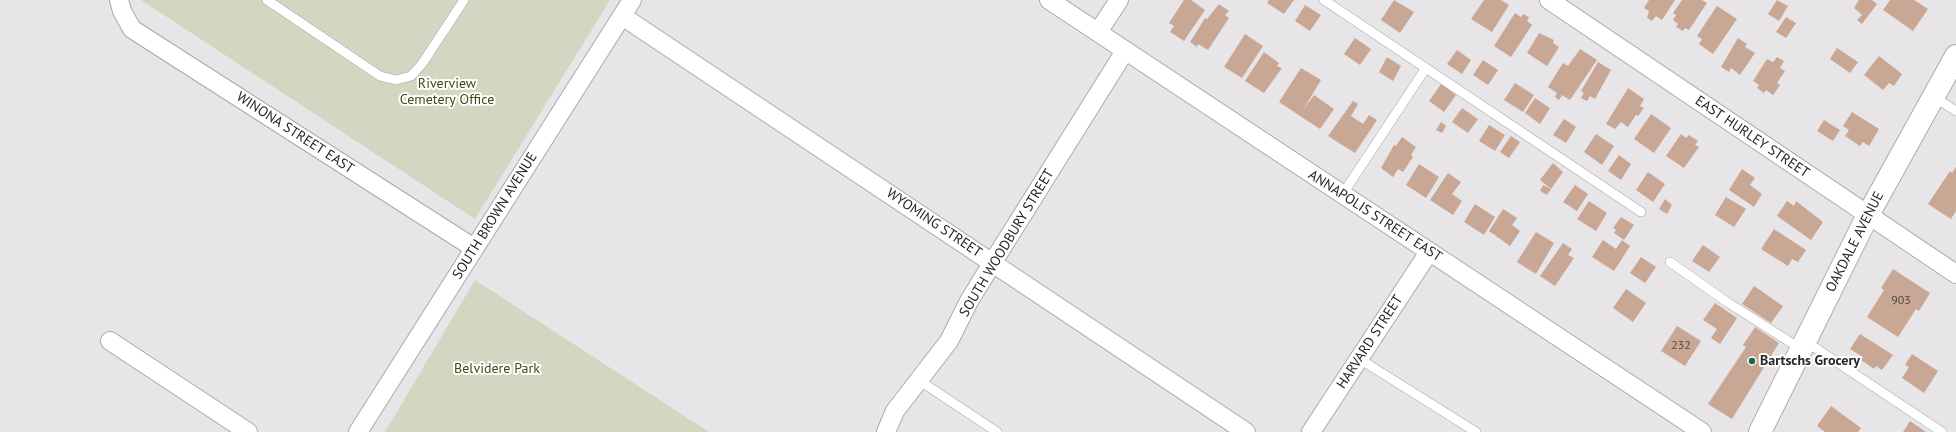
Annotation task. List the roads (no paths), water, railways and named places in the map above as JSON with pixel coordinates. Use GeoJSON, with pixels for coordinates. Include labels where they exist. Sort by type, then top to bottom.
{"type":"FeatureCollection","features":[{"type":"Feature","properties":{"kind":"street","name":"SOUTH BROWN AVENUE"},"geometry":{"type":"LineString","coordinates":[[358,432],[632,0]]}},
{"type":"Feature","properties":{"kind":"street","name":"ANNAPOLIS STREET EAST"},"geometry":{"type":"LineString","coordinates":[[1049,0],[1702,432]]}},
{"type":"Feature","properties":{"kind":"street"},"geometry":{"type":"LineString","coordinates":[[1098,32],[1119,0]]}},
{"type":"Feature","properties":{"kind":"street","name":"EAST HURLEY STREET"},"geometry":{"type":"LineString","coordinates":[[1549,0],[1956,274]]}},
{"type":"Feature","properties":{"kind":"street","name":"WINONA STREET EAST"},"geometry":{"type":"LineString","coordinates":[[121,6],[132,29],[474,248]]}},
{"type":"Feature","properties":{"kind":"street","name":"WYOMING STREET"},"geometry":{"type":"LineString","coordinates":[[622,16],[1246,432]]}},
{"type":"Feature","properties":{"kind":"street","name":"SOUTH WOODBURY STREET"},"geometry":{"type":"LineString","coordinates":[[886,432],[895,411],[920,381],[949,341],[969,301],[1125,51]]}},
{"type":"Feature","properties":{"kind":"street","name":"OAKDALE AVENUE"},"geometry":{"type":"LineString","coordinates":[[1760,432],[1868,215],[1956,56]]}},
{"type":"Feature","properties":{"kind":"street","name":"HARVARD STREET"},"geometry":{"type":"LineString","coordinates":[[1311,432],[1358,358],[1429,252]]}},
{"type":"Feature","properties":{"kind":"street"},"geometry":{"type":"LineString","coordinates":[[110,341],[248,432]]}},
{"type":"Feature","properties":{"kind":"lane"},"geometry":{"type":"LineString","coordinates":[[267,0],[380,76],[396,80],[411,76],[422,64],[464,0]]}},
{"type":"Feature","properties":{"kind":"lane"},"geometry":{"type":"LineString","coordinates":[[1324,0],[1641,212]]}},
{"type":"Feature","properties":{"kind":"lane"},"geometry":{"type":"LineString","coordinates":[[1342,194],[1426,68]]}},
{"type":"Feature","properties":{"kind":"lane"},"geometry":{"type":"LineString","coordinates":[[1934,97],[1956,111]]}},
{"type":"Feature","properties":{"kind":"lane"},"geometry":{"type":"LineString","coordinates":[[1670,262],[1727,302],[1803,345],[1942,432]]}},
{"type":"Feature","properties":{"kind":"lane"},"geometry":{"type":"LineString","coordinates":[[1358,358],[1476,432]]}},
{"type":"Feature","properties":{"kind":"lane"},"geometry":{"type":"LineString","coordinates":[[920,381],[997,432]]}},
{"type":"Feature","properties":{"kind":"place","name":"Bartschs Grocery"},"geometry":{"type":"Point","coordinates":[1752,361]}},
{"type":"Feature","properties":{"kind":"park label","name":"Riverview Cemetery Office"},"geometry":{"type":"Point","coordinates":[447,92]}},
{"type":"Feature","properties":{"kind":"park label","name":"Belvidere Park"},"geometry":{"type":"Point","coordinates":[497,369]}}]}
